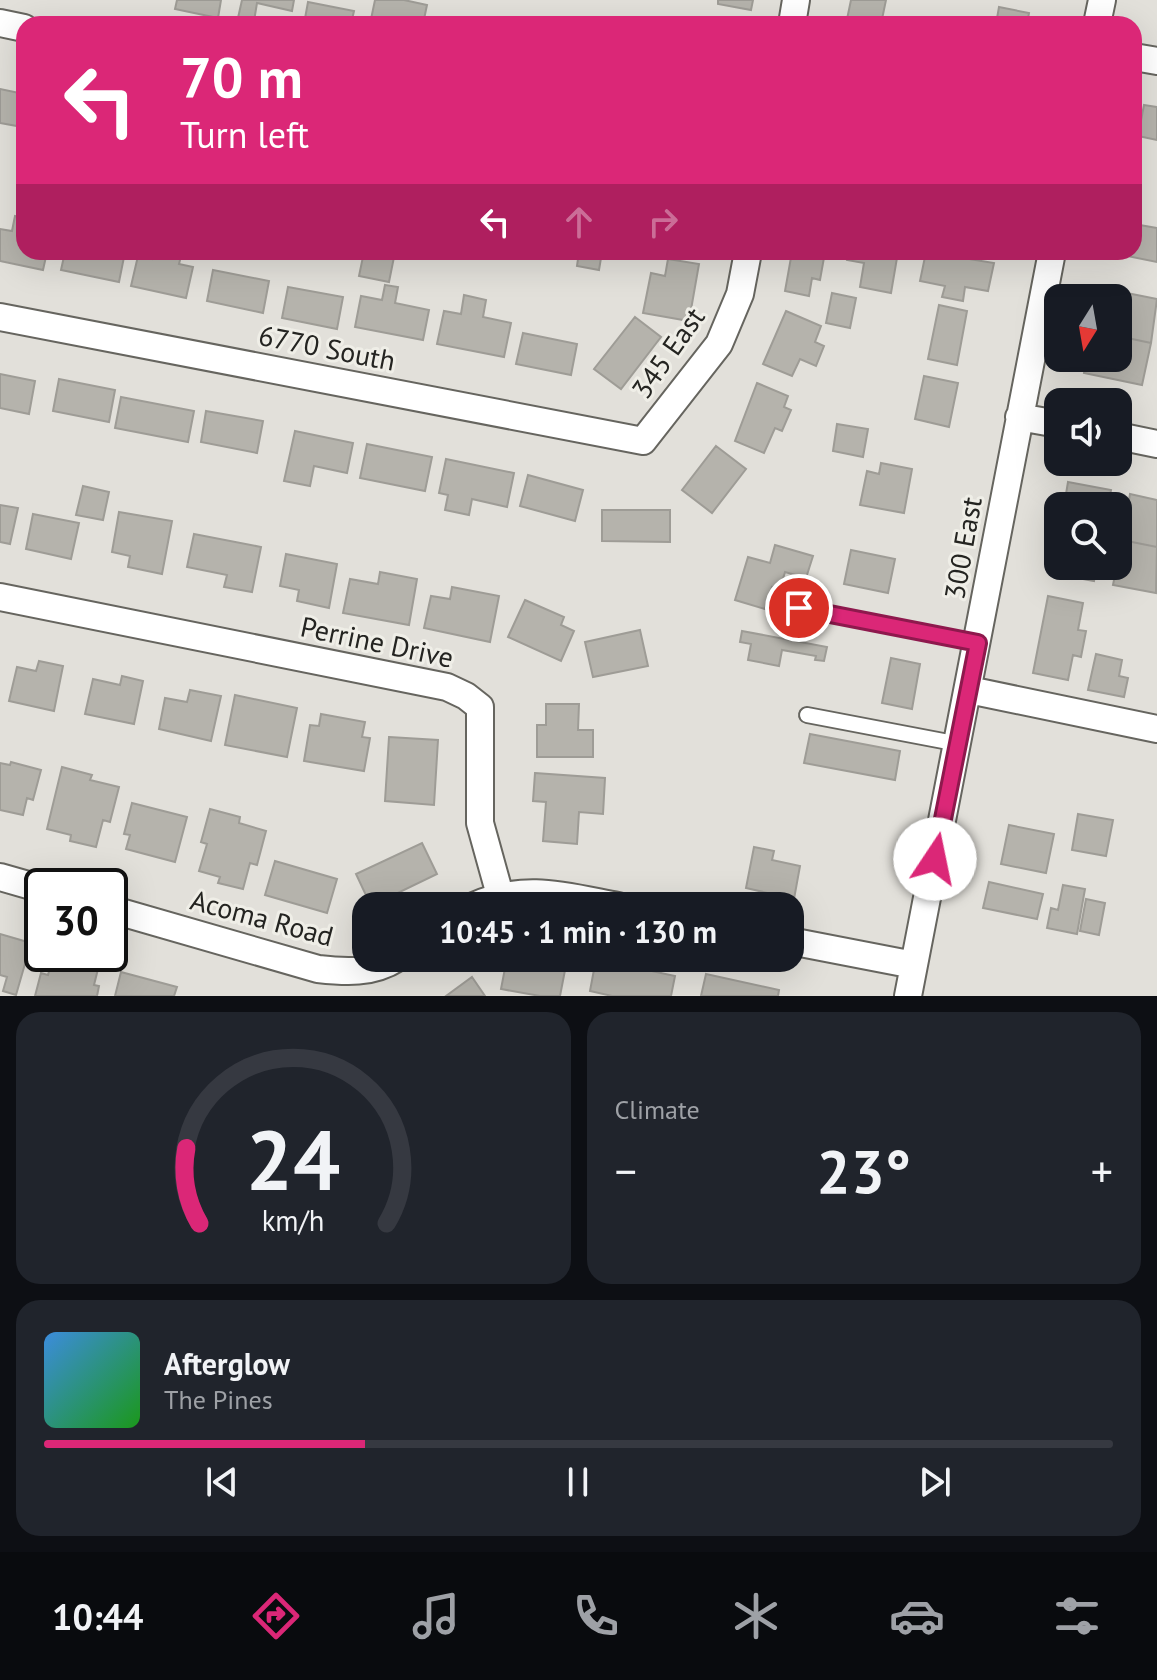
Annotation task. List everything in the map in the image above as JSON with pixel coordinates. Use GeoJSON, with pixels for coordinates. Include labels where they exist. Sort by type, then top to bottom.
{"type":"FeatureCollection","features":[{"type":"Feature","properties":{"kind":"street","name":"345 East"},"geometry":{"type":"LineString","coordinates":[[643,441],[719,344],[740,294],[746,260]]}},
{"type":"Feature","properties":{"kind":"street","name":"300 East"},"geometry":{"type":"LineString","coordinates":[[908,996],[1050,260]]}},
{"type":"Feature","properties":{"kind":"street","name":"6770 South"},"geometry":{"type":"LineString","coordinates":[[0,317],[643,441]]}},
{"type":"Feature","properties":{"kind":"street"},"geometry":{"type":"LineString","coordinates":[[1019,417],[1044,421]]}},
{"type":"Feature","properties":{"kind":"street"},"geometry":{"type":"LineString","coordinates":[[1132,439],[1157,444]]}},
{"type":"Feature","properties":{"kind":"street","name":"Perrine Drive"},"geometry":{"type":"LineString","coordinates":[[0,597],[447,687],[466,696],[480,707],[480,823],[499,892]]}},
{"type":"Feature","properties":{"kind":"street"},"geometry":{"type":"LineString","coordinates":[[969,690],[1157,729]]}},
{"type":"Feature","properties":{"kind":"street"},"geometry":{"type":"LineString","coordinates":[[0,877],[24,884]]}},
{"type":"Feature","properties":{"kind":"street","name":"Acoma Road"},"geometry":{"type":"LineString","coordinates":[[128,914],[318,969],[352,972]]}},
{"type":"Feature","properties":{"kind":"street"},"geometry":{"type":"LineString","coordinates":[[804,944],[914,965]]}},
{"type":"Feature","properties":{"kind":"lane"},"geometry":{"type":"LineString","coordinates":[[799,608],[978,643]]}},
{"type":"Feature","properties":{"kind":"lane"},"geometry":{"type":"LineString","coordinates":[[807,715],[959,744]]}},
{"type":"Feature","properties":{"kind":"building"},"geometry":{"type":"Polygon","coordinates":[[[177,0],[221,0],[218,16],[175,9],[177,0]]]}},
{"type":"Feature","properties":{"kind":"building"},"geometry":{"type":"Polygon","coordinates":[[[242,0],[294,0],[292,11],[257,3],[255,16],[238,16],[242,0]]]}},
{"type":"Feature","properties":{"kind":"building"},"geometry":{"type":"Polygon","coordinates":[[[375,0],[404,0],[427,5],[425,16],[372,16],[375,0]]]}},
{"type":"Feature","properties":{"kind":"building"},"geometry":{"type":"Polygon","coordinates":[[[718,0],[753,0],[751,10],[718,4],[718,0]]]}},
{"type":"Feature","properties":{"kind":"building"},"geometry":{"type":"Polygon","coordinates":[[[851,0],[886,0],[883,16],[848,16],[851,0]]]}},
{"type":"Feature","properties":{"kind":"building"},"geometry":{"type":"Polygon","coordinates":[[[308,2],[354,11],[353,16],[305,16],[308,2]]]}},
{"type":"Feature","properties":{"kind":"building"},"geometry":{"type":"Polygon","coordinates":[[[999,7],[1029,13],[1028,16],[997,16],[999,7]]]}},
{"type":"Feature","properties":{"kind":"building"},"geometry":{"type":"Polygon","coordinates":[[[0,89],[16,92],[16,126],[0,123],[0,89]]]}},
{"type":"Feature","properties":{"kind":"building"},"geometry":{"type":"Polygon","coordinates":[[[1144,105],[1157,107],[1157,140],[1142,137],[1144,105]]]}},
{"type":"Feature","properties":{"kind":"building"},"geometry":{"type":"Polygon","coordinates":[[[16,216],[16,260],[45,260],[43,270],[0,261],[0,229],[12,231],[16,216]]]}},
{"type":"Feature","properties":{"kind":"building"},"geometry":{"type":"Polygon","coordinates":[[[1142,225],[1157,228],[1157,262],[1142,259],[1142,225]]]}},
{"type":"Feature","properties":{"kind":"building"},"geometry":{"type":"Polygon","coordinates":[[[63,260],[123,260],[119,282],[61,270],[63,260]]]}},
{"type":"Feature","properties":{"kind":"building"},"geometry":{"type":"Polygon","coordinates":[[[137,260],[180,260],[179,264],[193,267],[186,298],[131,286],[137,260]]]}},
{"type":"Feature","properties":{"kind":"building"},"geometry":{"type":"Polygon","coordinates":[[[362,260],[393,260],[389,282],[359,276],[362,260]]]}},
{"type":"Feature","properties":{"kind":"building"},"geometry":{"type":"Polygon","coordinates":[[[578,260],[601,260],[599,270],[577,266],[578,260]]]}},
{"type":"Feature","properties":{"kind":"building"},"geometry":{"type":"Polygon","coordinates":[[[668,260],[699,264],[689,321],[643,313],[651,273],[665,276],[668,260]]]}},
{"type":"Feature","properties":{"kind":"building"},"geometry":{"type":"Polygon","coordinates":[[[791,260],[824,260],[820,280],[812,278],[809,296],[785,291],[791,260]]]}},
{"type":"Feature","properties":{"kind":"building"},"geometry":{"type":"Polygon","coordinates":[[[847,260],[897,260],[891,293],[860,287],[864,263],[847,260]]]}},
{"type":"Feature","properties":{"kind":"building"},"geometry":{"type":"Polygon","coordinates":[[[924,260],[994,263],[988,291],[965,287],[963,301],[942,297],[945,286],[920,281],[924,260]]]}},
{"type":"Feature","properties":{"kind":"building"},"geometry":{"type":"Polygon","coordinates":[[[213,270],[269,281],[263,313],[207,301],[213,270]]]}},
{"type":"Feature","properties":{"kind":"building"},"geometry":{"type":"Polygon","coordinates":[[[385,285],[398,287],[395,303],[429,310],[423,340],[355,327],[361,296],[382,300],[385,285]]]}},
{"type":"Feature","properties":{"kind":"building"},"geometry":{"type":"Polygon","coordinates":[[[288,287],[343,297],[337,329],[282,318],[288,287]]]}},
{"type":"Feature","properties":{"kind":"building"},"geometry":{"type":"Polygon","coordinates":[[[832,293],[856,298],[850,328],[826,323],[832,293]]]}},
{"type":"Feature","properties":{"kind":"building"},"geometry":{"type":"Polygon","coordinates":[[[1132,294],[1157,299],[1151,343],[1132,339],[1132,294]]]}},
{"type":"Feature","properties":{"kind":"building"},"geometry":{"type":"Polygon","coordinates":[[[464,295],[486,300],[483,317],[511,323],[504,357],[437,344],[444,311],[461,314],[464,295]]]}},
{"type":"Feature","properties":{"kind":"building"},"geometry":{"type":"Polygon","coordinates":[[[939,305],[967,311],[957,365],[928,359],[939,305]]]}},
{"type":"Feature","properties":{"kind":"building"},"geometry":{"type":"Polygon","coordinates":[[[786,311],[821,326],[815,342],[824,346],[816,366],[800,359],[792,376],[763,364],[786,311]]]}},
{"type":"Feature","properties":{"kind":"building"},"geometry":{"type":"Polygon","coordinates":[[[635,317],[661,337],[621,389],[594,369],[635,317]]]}},
{"type":"Feature","properties":{"kind":"building"},"geometry":{"type":"Polygon","coordinates":[[[523,333],[577,344],[571,375],[516,364],[523,333]]]}},
{"type":"Feature","properties":{"kind":"building"},"geometry":{"type":"Polygon","coordinates":[[[1132,339],[1151,343],[1142,385],[1084,373],[1132,372],[1132,339]]]}},
{"type":"Feature","properties":{"kind":"building"},"geometry":{"type":"Polygon","coordinates":[[[0,374],[35,381],[29,414],[0,408],[0,374]]]}},
{"type":"Feature","properties":{"kind":"building"},"geometry":{"type":"Polygon","coordinates":[[[924,376],[958,383],[949,427],[915,419],[924,376]]]}},
{"type":"Feature","properties":{"kind":"building"},"geometry":{"type":"Polygon","coordinates":[[[59,379],[115,390],[109,422],[53,411],[59,379]]]}},
{"type":"Feature","properties":{"kind":"building"},"geometry":{"type":"Polygon","coordinates":[[[757,383],[788,396],[784,407],[791,410],[782,431],[775,428],[764,453],[735,441],[757,383]]]}},
{"type":"Feature","properties":{"kind":"building"},"geometry":{"type":"Polygon","coordinates":[[[121,397],[194,411],[188,442],[115,428],[121,397]]]}},
{"type":"Feature","properties":{"kind":"building"},"geometry":{"type":"Polygon","coordinates":[[[206,411],[263,421],[257,453],[201,442],[206,411]]]}},
{"type":"Feature","properties":{"kind":"building"},"geometry":{"type":"Polygon","coordinates":[[[837,424],[868,429],[863,457],[833,451],[837,424]]]}},
{"type":"Feature","properties":{"kind":"building"},"geometry":{"type":"Polygon","coordinates":[[[295,431],[353,443],[347,473],[314,466],[310,486],[284,481],[295,431]]]}},
{"type":"Feature","properties":{"kind":"building"},"geometry":{"type":"Polygon","coordinates":[[[367,444],[432,457],[425,491],[360,478],[367,444]]]}},
{"type":"Feature","properties":{"kind":"building"},"geometry":{"type":"Polygon","coordinates":[[[716,446],[746,469],[712,513],[682,490],[716,446]]]}},
{"type":"Feature","properties":{"kind":"building"},"geometry":{"type":"Polygon","coordinates":[[[446,459],[514,473],[507,507],[472,499],[469,515],[445,510],[448,495],[439,493],[446,459]]]}},
{"type":"Feature","properties":{"kind":"building"},"geometry":{"type":"Polygon","coordinates":[[[881,463],[912,469],[904,513],[860,505],[867,471],[879,474],[881,463]]]}},
{"type":"Feature","properties":{"kind":"building"},"geometry":{"type":"Polygon","coordinates":[[[528,475],[583,490],[575,521],[520,506],[528,475]]]}},
{"type":"Feature","properties":{"kind":"building"},"geometry":{"type":"Polygon","coordinates":[[[1068,482],[1111,490],[1111,492],[1066,492],[1068,482]]]}},
{"type":"Feature","properties":{"kind":"building"},"geometry":{"type":"Polygon","coordinates":[[[83,486],[109,492],[103,520],[76,515],[83,486]]]}},
{"type":"Feature","properties":{"kind":"building"},"geometry":{"type":"Polygon","coordinates":[[[1132,494],[1157,500],[1157,547],[1132,542],[1132,494]]]}},
{"type":"Feature","properties":{"kind":"building"},"geometry":{"type":"Polygon","coordinates":[[[0,505],[18,508],[10,544],[0,542],[0,505]]]}},
{"type":"Feature","properties":{"kind":"building"},"geometry":{"type":"Polygon","coordinates":[[[602,510],[670,510],[670,542],[602,541],[602,510]]]}},
{"type":"Feature","properties":{"kind":"building"},"geometry":{"type":"Polygon","coordinates":[[[119,512],[172,521],[162,574],[128,567],[130,556],[112,552],[119,512]]]}},
{"type":"Feature","properties":{"kind":"building"},"geometry":{"type":"Polygon","coordinates":[[[33,514],[79,523],[71,559],[26,549],[33,514]]]}},
{"type":"Feature","properties":{"kind":"building"},"geometry":{"type":"Polygon","coordinates":[[[194,534],[261,547],[252,592],[224,587],[227,575],[187,567],[194,534]]]}},
{"type":"Feature","properties":{"kind":"building"},"geometry":{"type":"Polygon","coordinates":[[[1132,542],[1157,547],[1156,593],[1113,585],[1114,580],[1132,580],[1132,542]]]}},
{"type":"Feature","properties":{"kind":"building"},"geometry":{"type":"Polygon","coordinates":[[[775,545],[813,556],[806,578],[785,572],[780,589],[772,587],[765,609],[735,600],[748,557],[770,563],[775,545]]]}},
{"type":"Feature","properties":{"kind":"building"},"geometry":{"type":"Polygon","coordinates":[[[851,550],[895,559],[888,593],[844,584],[851,550]]]}},
{"type":"Feature","properties":{"kind":"building"},"geometry":{"type":"Polygon","coordinates":[[[286,554],[337,564],[329,608],[297,601],[299,590],[280,586],[286,554]]]}},
{"type":"Feature","properties":{"kind":"building"},"geometry":{"type":"Polygon","coordinates":[[[380,572],[417,579],[409,625],[343,613],[350,579],[378,584],[380,572]]]}},
{"type":"Feature","properties":{"kind":"building"},"geometry":{"type":"Polygon","coordinates":[[[452,587],[499,596],[490,642],[424,628],[431,596],[450,599],[452,587]]]}},
{"type":"Feature","properties":{"kind":"building"},"geometry":{"type":"Polygon","coordinates":[[[1048,596],[1083,603],[1078,630],[1086,631],[1081,657],[1073,655],[1068,680],[1033,673],[1048,596]]]}},
{"type":"Feature","properties":{"kind":"building"},"geometry":{"type":"Polygon","coordinates":[[[525,600],[564,617],[561,625],[574,631],[561,661],[508,637],[525,600]]]}},
{"type":"Feature","properties":{"kind":"building"},"geometry":{"type":"Polygon","coordinates":[[[640,630],[648,666],[593,677],[585,642],[640,630]]]}},
{"type":"Feature","properties":{"kind":"building"},"geometry":{"type":"Polygon","coordinates":[[[742,631],[827,647],[824,661],[815,660],[816,656],[782,650],[779,666],[748,660],[751,644],[740,642],[742,631]]]}},
{"type":"Feature","properties":{"kind":"building"},"geometry":{"type":"Polygon","coordinates":[[[1096,654],[1122,660],[1119,676],[1128,678],[1124,697],[1088,690],[1096,654]]]}},
{"type":"Feature","properties":{"kind":"building"},"geometry":{"type":"Polygon","coordinates":[[[891,658],[920,664],[912,709],[882,703],[891,658]]]}},
{"type":"Feature","properties":{"kind":"building"},"geometry":{"type":"Polygon","coordinates":[[[39,661],[63,666],[54,711],[9,701],[17,667],[36,671],[39,661]]]}},
{"type":"Feature","properties":{"kind":"building"},"geometry":{"type":"Polygon","coordinates":[[[122,676],[143,681],[134,724],[85,714],[93,679],[120,685],[122,676]]]}},
{"type":"Feature","properties":{"kind":"building"},"geometry":{"type":"Polygon","coordinates":[[[190,690],[221,696],[211,741],[159,729],[165,698],[187,702],[190,690]]]}},
{"type":"Feature","properties":{"kind":"building"},"geometry":{"type":"Polygon","coordinates":[[[235,695],[297,708],[287,757],[225,745],[235,695]]]}},
{"type":"Feature","properties":{"kind":"building"},"geometry":{"type":"Polygon","coordinates":[[[546,704],[579,704],[578,730],[593,730],[593,757],[537,757],[537,725],[546,725],[546,704]]]}},
{"type":"Feature","properties":{"kind":"building"},"geometry":{"type":"Polygon","coordinates":[[[321,714],[365,722],[362,737],[370,738],[364,771],[304,761],[310,725],[319,726],[321,714]]]}},
{"type":"Feature","properties":{"kind":"building"},"geometry":{"type":"Polygon","coordinates":[[[810,734],[900,751],[895,780],[804,763],[810,734]]]}},
{"type":"Feature","properties":{"kind":"building"},"geometry":{"type":"Polygon","coordinates":[[[389,737],[438,740],[434,805],[385,801],[389,737]]]}},
{"type":"Feature","properties":{"kind":"building"},"geometry":{"type":"Polygon","coordinates":[[[11,762],[41,770],[33,800],[27,798],[23,815],[0,810],[0,763],[10,765],[11,762]]]}},
{"type":"Feature","properties":{"kind":"building"},"geometry":{"type":"Polygon","coordinates":[[[62,767],[92,775],[90,780],[119,787],[110,822],[103,820],[96,847],[70,841],[71,835],[47,829],[62,767]]]}},
{"type":"Feature","properties":{"kind":"building"},"geometry":{"type":"Polygon","coordinates":[[[535,773],[605,778],[603,814],[579,812],[577,844],[543,841],[546,802],[533,801],[535,773]]]}},
{"type":"Feature","properties":{"kind":"building"},"geometry":{"type":"Polygon","coordinates":[[[132,803],[187,817],[175,862],[126,849],[130,835],[124,834],[132,803]]]}},
{"type":"Feature","properties":{"kind":"building"},"geometry":{"type":"Polygon","coordinates":[[[210,809],[240,817],[239,823],[266,831],[257,865],[250,863],[243,889],[218,883],[220,877],[199,871],[207,844],[201,842],[210,809]]]}},
{"type":"Feature","properties":{"kind":"building"},"geometry":{"type":"Polygon","coordinates":[[[1078,814],[1113,820],[1106,856],[1072,850],[1078,814]]]}},
{"type":"Feature","properties":{"kind":"building"},"geometry":{"type":"Polygon","coordinates":[[[1009,825],[1054,834],[1046,873],[1001,864],[1009,825]]]}},
{"type":"Feature","properties":{"kind":"building"},"geometry":{"type":"Polygon","coordinates":[[[422,843],[437,874],[400,892],[364,892],[356,874],[422,843]]]}},
{"type":"Feature","properties":{"kind":"building"},"geometry":{"type":"Polygon","coordinates":[[[754,847],[774,851],[772,860],[800,866],[795,892],[763,892],[746,888],[754,847]]]}},
{"type":"Feature","properties":{"kind":"building"},"geometry":{"type":"Polygon","coordinates":[[[275,861],[337,879],[327,913],[265,895],[275,861]]]}},
{"type":"Feature","properties":{"kind":"building"},"geometry":{"type":"Polygon","coordinates":[[[989,882],[1043,894],[1037,919],[983,908],[989,882]]]}},
{"type":"Feature","properties":{"kind":"building"},"geometry":{"type":"Polygon","coordinates":[[[1063,885],[1085,889],[1077,934],[1047,928],[1051,908],[1058,910],[1063,885]]]}},
{"type":"Feature","properties":{"kind":"building"},"geometry":{"type":"Polygon","coordinates":[[[1086,899],[1105,903],[1099,935],[1080,931],[1086,899]]]}},
{"type":"Feature","properties":{"kind":"building"},"geometry":{"type":"Polygon","coordinates":[[[0,934],[24,941],[24,967],[16,995],[3,991],[7,977],[0,975],[0,934]]]}},
{"type":"Feature","properties":{"kind":"building"},"geometry":{"type":"Polygon","coordinates":[[[49,972],[97,972],[94,985],[99,986],[97,996],[35,996],[41,973],[48,975],[49,972]]]}},
{"type":"Feature","properties":{"kind":"building"},"geometry":{"type":"Polygon","coordinates":[[[121,972],[177,987],[174,996],[115,996],[121,972]]]}},
{"type":"Feature","properties":{"kind":"building"},"geometry":{"type":"Polygon","coordinates":[[[504,972],[565,972],[560,996],[501,989],[504,972]]]}},
{"type":"Feature","properties":{"kind":"building"},"geometry":{"type":"Polygon","coordinates":[[[594,972],[656,972],[675,976],[671,996],[612,996],[590,991],[594,972]]]}},
{"type":"Feature","properties":{"kind":"building"},"geometry":{"type":"Polygon","coordinates":[[[706,974],[779,990],[778,996],[701,996],[706,974]]]}},
{"type":"Feature","properties":{"kind":"building"},"geometry":{"type":"Polygon","coordinates":[[[472,977],[485,996],[446,996],[472,977]]]}},
{"type":"Feature","properties":{"kind":"route"},"geometry":{"type":"LineString","coordinates":[[799,608],[978,643],[935,859]]}}]}
